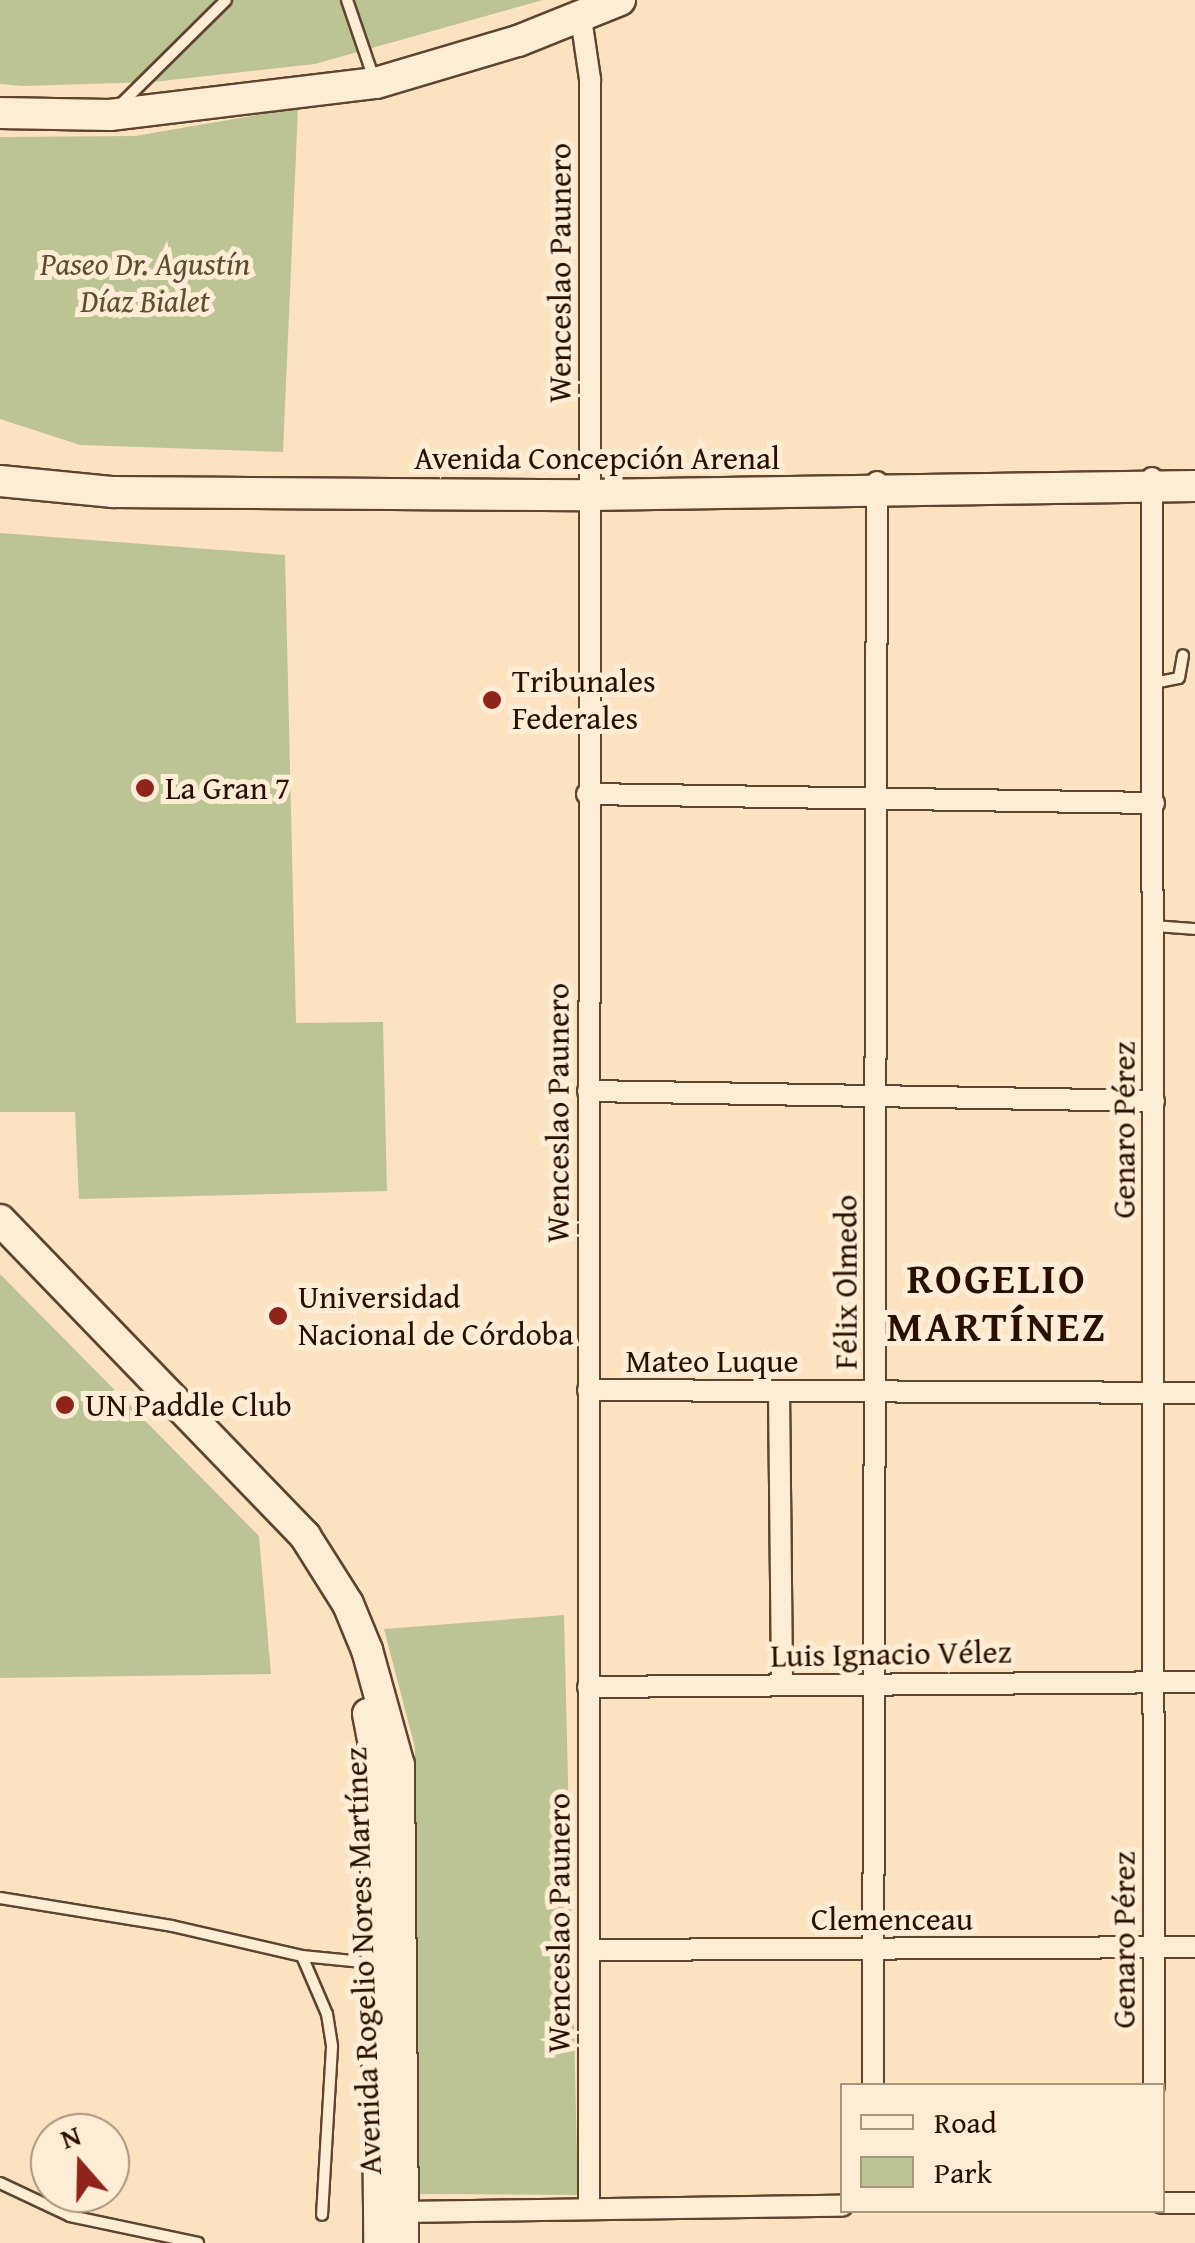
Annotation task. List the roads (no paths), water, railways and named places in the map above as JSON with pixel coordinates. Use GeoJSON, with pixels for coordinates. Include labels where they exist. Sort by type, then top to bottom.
{"type":"FeatureCollection","features":[{"type":"Feature","properties":{"kind":"main road"},"geometry":{"type":"LineString","coordinates":[[0,113],[110,115],[376,82],[581,18],[620,0]]}},
{"type":"Feature","properties":{"kind":"main road","name":"Avenida Concepción Arenal"},"geometry":{"type":"LineString","coordinates":[[0,468],[121,480],[589,487]]}},
{"type":"Feature","properties":{"kind":"main road","name":"Avenida Concepción Arenal"},"geometry":{"type":"LineString","coordinates":[[0,481],[113,492],[877,486],[1152,481],[1195,475]]}},
{"type":"Feature","properties":{"kind":"main road","name":"Avenida Concepción Arenal"},"geometry":{"type":"LineString","coordinates":[[1152,481],[1195,486]]}},
{"type":"Feature","properties":{"kind":"main road","name":"Avenida Rogelio Nores Martínez"},"geometry":{"type":"LineString","coordinates":[[0,1220],[290,1519],[348,1604],[384,1699],[399,1765],[390,1965],[392,2212],[403,2243]]}},
{"type":"Feature","properties":{"kind":"main road","name":"Avenida Rogelio Nores Martínez"},"geometry":{"type":"LineString","coordinates":[[0,1247],[270,1522],[325,1602],[365,1699],[375,1750],[390,1965]]}},
{"type":"Feature","properties":{"kind":"main road","name":"Avenida Rogelio Nores Martínez"},"geometry":{"type":"LineString","coordinates":[[379,2243],[392,2212]]}},
{"type":"Feature","properties":{"kind":"street","name":"Wenceslao Paunero"},"geometry":{"type":"LineString","coordinates":[[581,18],[590,78],[588,2209]]}},
{"type":"Feature","properties":{"kind":"street","name":"Genaro Pérez"},"geometry":{"type":"LineString","coordinates":[[1152,481],[1154,2083]]}},
{"type":"Feature","properties":{"kind":"street","name":"Félix Olmedo"},"geometry":{"type":"LineString","coordinates":[[873,2083],[877,486]]}},
{"type":"Feature","properties":{"kind":"street"},"geometry":{"type":"LineString","coordinates":[[587,794],[1154,803]]}},
{"type":"Feature","properties":{"kind":"street"},"geometry":{"type":"LineString","coordinates":[[588,1090],[1154,1101]]}},
{"type":"Feature","properties":{"kind":"street","name":"Mateo Luque"},"geometry":{"type":"LineString","coordinates":[[588,1390],[1195,1393]]}},
{"type":"Feature","properties":{"kind":"street"},"geometry":{"type":"LineString","coordinates":[[779,1391],[782,1685]]}},
{"type":"Feature","properties":{"kind":"street","name":"Luis Ignacio Vélez"},"geometry":{"type":"LineString","coordinates":[[588,1687],[1195,1682]]}},
{"type":"Feature","properties":{"kind":"street","name":"Clemenceau"},"geometry":{"type":"LineString","coordinates":[[590,1950],[1195,1947]]}},
{"type":"Feature","properties":{"kind":"street"},"geometry":{"type":"LineString","coordinates":[[1165,2203],[1195,2203]]}},
{"type":"Feature","properties":{"kind":"street"},"geometry":{"type":"LineString","coordinates":[[392,2212],[840,2206]]}},
{"type":"Feature","properties":{"kind":"lane"},"geometry":{"type":"LineString","coordinates":[[110,115],[226,0]]}},
{"type":"Feature","properties":{"kind":"lane"},"geometry":{"type":"LineString","coordinates":[[347,0],[376,82]]}},
{"type":"Feature","properties":{"kind":"lane"},"geometry":{"type":"LineString","coordinates":[[1153,683],[1179,678],[1183,656]]}},
{"type":"Feature","properties":{"kind":"lane"},"geometry":{"type":"LineString","coordinates":[[1154,926],[1195,929]]}},
{"type":"Feature","properties":{"kind":"lane"},"geometry":{"type":"LineString","coordinates":[[0,1898],[172,1926],[302,1956],[390,1965]]}},
{"type":"Feature","properties":{"kind":"lane"},"geometry":{"type":"LineString","coordinates":[[302,1956],[328,2014],[332,2047],[322,2215]]}},
{"type":"Feature","properties":{"kind":"lane"},"geometry":{"type":"LineString","coordinates":[[0,2183],[70,2216],[198,2243]]}},
{"type":"Feature","properties":{"kind":"place","name":"Tribunales Federales"},"geometry":{"type":"Point","coordinates":[492,700]}},
{"type":"Feature","properties":{"kind":"place","name":"La Gran 7"},"geometry":{"type":"Point","coordinates":[145,788]}},
{"type":"Feature","properties":{"kind":"place","name":"Universidad Nacional de Córdoba"},"geometry":{"type":"Point","coordinates":[278,1316]}},
{"type":"Feature","properties":{"kind":"place","name":"UN Paddle Club"},"geometry":{"type":"Point","coordinates":[65,1405]}},
{"type":"Feature","properties":{"kind":"district","name":"ROGELIO MARTÍNEZ"},"geometry":{"type":"Point","coordinates":[997,1302]}},
{"type":"Feature","properties":{"kind":"park label","name":"Paseo Dr. Agustín Díaz Bialet"},"geometry":{"type":"Point","coordinates":[145,284]}}]}
